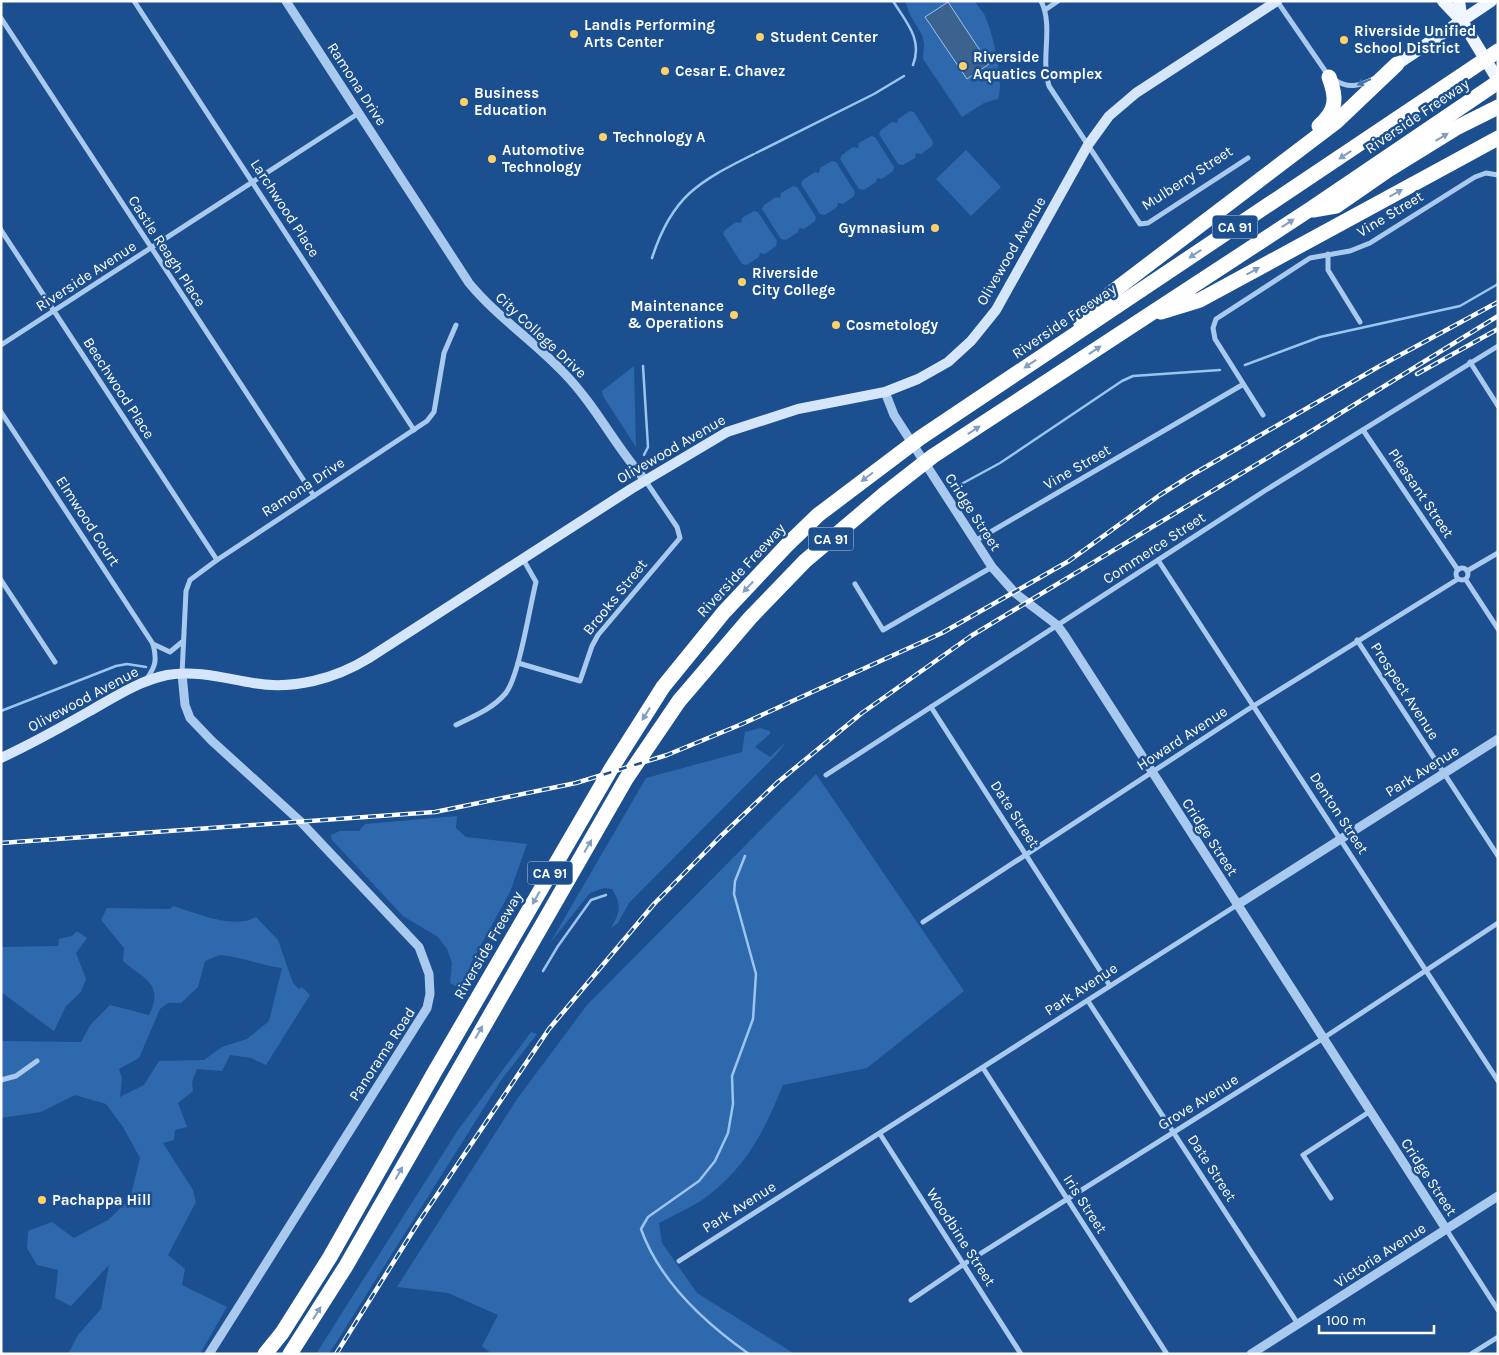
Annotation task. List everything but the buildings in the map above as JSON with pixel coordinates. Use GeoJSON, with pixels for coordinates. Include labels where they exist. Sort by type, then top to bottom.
{"type":"FeatureCollection","features":[{"type":"Feature","properties":{"kind":"highway","name":"Riverside Freeway"},"geometry":{"type":"LineString","coordinates":[[265,1354],[282,1332],[330,1256],[610,770],[663,687],[724,612],[818,515],[920,438],[1498,51]]}},
{"type":"Feature","properties":{"kind":"highway"},"geometry":{"type":"LineString","coordinates":[[1070,337],[1099,302],[1296,153],[1348,111],[1398,64]]}},
{"type":"Feature","properties":{"kind":"highway"},"geometry":{"type":"LineString","coordinates":[[1296,153],[1300,142],[1333,112],[1336,98],[1329,77]]}},
{"type":"Feature","properties":{"kind":"highway","name":"Riverside Freeway"},"geometry":{"type":"LineString","coordinates":[[290,1354],[346,1266],[626,780],[680,701],[750,618],[805,561],[883,494],[933,456],[1309,210],[1498,81]]}},
{"type":"Feature","properties":{"kind":"highway"},"geometry":{"type":"LineString","coordinates":[[1309,210],[1336,206],[1388,170],[1456,128],[1498,107]]}},
{"type":"Feature","properties":{"kind":"highway"},"geometry":{"type":"LineString","coordinates":[[1145,316],[1200,300],[1498,138]]}},
{"type":"Feature","properties":{"kind":"main road","name":"Olivewood Avenue"},"geometry":{"type":"LineString","coordinates":[[2,757],[146,681],[182,674],[213,674],[264,685],[303,683],[326,678],[362,663],[645,480],[719,436],[749,424],[798,410],[885,392],[918,379],[948,362],[983,327],[1009,289],[1088,145],[1109,116],[1136,93],[1277,1]]}},
{"type":"Feature","properties":{"kind":"main road"},"geometry":{"type":"LineString","coordinates":[[1443,1],[1462,21],[1498,81]]}},
{"type":"Feature","properties":{"kind":"main road"},"geometry":{"type":"LineString","coordinates":[[1459,1],[1462,21]]}},
{"type":"Feature","properties":{"kind":"main road"},"geometry":{"type":"LineString","coordinates":[[1398,64],[1491,1]]}},
{"type":"Feature","properties":{"kind":"street","name":"Larchwood Place"},"geometry":{"type":"LineString","coordinates":[[134,1],[414,430]]}},
{"type":"Feature","properties":{"kind":"street","name":"Ramona Drive"},"geometry":{"type":"LineString","coordinates":[[286,1],[469,283]]}},
{"type":"Feature","properties":{"kind":"street"},"geometry":{"type":"LineString","coordinates":[[1041,1],[1045,10],[1046,77],[1088,145]]}},
{"type":"Feature","properties":{"kind":"street"},"geometry":{"type":"LineString","coordinates":[[1045,10],[1058,1]]}},
{"type":"Feature","properties":{"kind":"street"},"geometry":{"type":"LineString","coordinates":[[1277,1],[1329,77],[1346,86],[1353,86],[1372,80],[1386,67],[1398,64]]}},
{"type":"Feature","properties":{"kind":"street","name":"Castle Reagh Place"},"geometry":{"type":"LineString","coordinates":[[1,18],[314,496]]}},
{"type":"Feature","properties":{"kind":"street","name":"Riverside Avenue"},"geometry":{"type":"LineString","coordinates":[[1,345],[359,112]]}},
{"type":"Feature","properties":{"kind":"street","name":"Mulberry Street"},"geometry":{"type":"LineString","coordinates":[[1088,145],[1142,225],[1248,158]]}},
{"type":"Feature","properties":{"kind":"street","name":"Vine Street"},"geometry":{"type":"LineString","coordinates":[[975,541],[1242,385],[1214,339],[1213,328],[1216,320],[1310,258],[1350,251],[1370,243],[1475,177],[1486,173],[1498,175]]}},
{"type":"Feature","properties":{"kind":"street","name":"Beechwood Place"},"geometry":{"type":"LineString","coordinates":[[1,230],[217,560]]}},
{"type":"Feature","properties":{"kind":"street"},"geometry":{"type":"LineString","coordinates":[[1328,254],[1328,270],[1360,322]]}},
{"type":"Feature","properties":{"kind":"street","name":"City College Drive"},"geometry":{"type":"LineString","coordinates":[[469,283],[502,318],[541,350],[584,394],[645,480]]}},
{"type":"Feature","properties":{"kind":"street","name":"Ramona Drive"},"geometry":{"type":"LineString","coordinates":[[182,674],[188,586],[197,574],[427,420],[434,412],[444,353],[456,326]]}},
{"type":"Feature","properties":{"kind":"street","name":"Commerce Street"},"geometry":{"type":"LineString","coordinates":[[826,775],[1158,560],[1498,346]]}},
{"type":"Feature","properties":{"kind":"street"},"geometry":{"type":"LineString","coordinates":[[1470,362],[1498,406]]}},
{"type":"Feature","properties":{"kind":"street"},"geometry":{"type":"LineString","coordinates":[[1242,385],[1263,415]]}},
{"type":"Feature","properties":{"kind":"street","name":"Cridge Street"},"geometry":{"type":"LineString","coordinates":[[885,392],[890,408],[992,567],[1015,593],[1056,626],[1498,1310]]}},
{"type":"Feature","properties":{"kind":"street","name":"Elmwood Court"},"geometry":{"type":"LineString","coordinates":[[1,412],[153,644]]}},
{"type":"Feature","properties":{"kind":"street","name":"Pleasant Street"},"geometry":{"type":"LineString","coordinates":[[1363,430],[1458,570]]}},
{"type":"Feature","properties":{"kind":"street","name":"Brooks Street"},"geometry":{"type":"LineString","coordinates":[[518,663],[580,680],[598,635],[680,538],[677,527],[645,480]]}},
{"type":"Feature","properties":{"kind":"street"},"geometry":{"type":"LineString","coordinates":[[1468,571],[1498,553]]}},
{"type":"Feature","properties":{"kind":"street"},"geometry":{"type":"LineString","coordinates":[[456,725],[490,708],[507,692],[518,663],[536,582],[523,558]]}},
{"type":"Feature","properties":{"kind":"street","name":"Denton Street"},"geometry":{"type":"LineString","coordinates":[[1158,560],[1498,1081]]}},
{"type":"Feature","properties":{"kind":"street"},"geometry":{"type":"LineString","coordinates":[[855,584],[883,630],[992,567]]}},
{"type":"Feature","properties":{"kind":"street"},"geometry":{"type":"LineString","coordinates":[[1468,571],[1464,568],[1458,570],[1456,573],[1458,579],[1466,580],[1498,629]]}},
{"type":"Feature","properties":{"kind":"street"},"geometry":{"type":"LineString","coordinates":[[1466,580],[1468,571]]}},
{"type":"Feature","properties":{"kind":"street","name":"Howard Avenue"},"geometry":{"type":"LineString","coordinates":[[923,922],[1254,706],[1357,640],[1458,579]]}},
{"type":"Feature","properties":{"kind":"street"},"geometry":{"type":"LineString","coordinates":[[1,580],[55,662]]}},
{"type":"Feature","properties":{"kind":"street","name":"Prospect Avenue"},"geometry":{"type":"LineString","coordinates":[[1357,640],[1498,856]]}},
{"type":"Feature","properties":{"kind":"street"},"geometry":{"type":"LineString","coordinates":[[153,644],[170,652],[183,642]]}},
{"type":"Feature","properties":{"kind":"street"},"geometry":{"type":"LineString","coordinates":[[146,681],[156,665],[157,658],[153,644]]}},
{"type":"Feature","properties":{"kind":"street","name":"Panorama Road"},"geometry":{"type":"LineString","coordinates":[[182,674],[184,705],[190,718],[212,741],[300,821],[419,947],[429,974],[430,994],[427,1008],[209,1354]]}},
{"type":"Feature","properties":{"kind":"street","name":"Date Street"},"geometry":{"type":"LineString","coordinates":[[931,707],[1110,986]]}},
{"type":"Feature","properties":{"kind":"street","name":"Park Avenue"},"geometry":{"type":"LineString","coordinates":[[679,1262],[1498,739]]}},
{"type":"Feature","properties":{"kind":"street","name":"Grove Avenue"},"geometry":{"type":"LineString","coordinates":[[911,1300],[964,1264],[1068,1201],[1173,1132],[1322,1039],[1498,923]]}},
{"type":"Feature","properties":{"kind":"street","name":"Date Street"},"geometry":{"type":"LineString","coordinates":[[1088,1001],[1298,1324]]}},
{"type":"Feature","properties":{"kind":"street"},"geometry":{"type":"LineString","coordinates":[[1,1080],[16,1076],[37,1061]]}},
{"type":"Feature","properties":{"kind":"street","name":"Iris Street"},"geometry":{"type":"LineString","coordinates":[[983,1068],[1167,1354]]}},
{"type":"Feature","properties":{"kind":"street"},"geometry":{"type":"LineString","coordinates":[[1331,1198],[1303,1155],[1369,1112]]}},
{"type":"Feature","properties":{"kind":"street","name":"Woodbine Street"},"geometry":{"type":"LineString","coordinates":[[880,1134],[1021,1354]]}},
{"type":"Feature","properties":{"kind":"street","name":"Victoria Avenue"},"geometry":{"type":"LineString","coordinates":[[1252,1354],[1498,1196]]}},
{"type":"Feature","properties":{"kind":"street"},"geometry":{"type":"LineString","coordinates":[[1472,1354],[1498,1337]]}},
{"type":"Feature","properties":{"kind":"shaded area","name":"Riverside Aquatics Complex"},"geometry":{"type":"Polygon","coordinates":[[[905,1],[974,1],[984,14],[994,44],[1000,82],[998,99],[984,103],[962,117],[923,59],[924,44],[922,35],[910,15],[905,1]]]}},
{"type":"Feature","properties":{"kind":"shaded area"},"geometry":{"type":"Polygon","coordinates":[[[948,2],[989,64],[967,79],[925,17],[948,2]]]}},
{"type":"Feature","properties":{"kind":"shaded area"},"geometry":{"type":"Polygon","coordinates":[[[910,111],[914,112],[933,142],[932,146],[921,154],[916,153],[915,158],[903,165],[898,164],[879,134],[881,130],[892,122],[897,123],[898,119],[910,111]]]}},
{"type":"Feature","properties":{"kind":"shaded area"},"geometry":{"type":"Polygon","coordinates":[[[871,136],[875,137],[894,167],[893,171],[882,179],[877,178],[876,182],[864,190],[859,189],[840,159],[842,155],[853,147],[858,148],[859,143],[871,136]]]}},
{"type":"Feature","properties":{"kind":"shaded area"},"geometry":{"type":"Polygon","coordinates":[[[966,150],[1001,187],[971,216],[936,179],[966,150]]]}},
{"type":"Feature","properties":{"kind":"shaded area"},"geometry":{"type":"Polygon","coordinates":[[[832,161],[836,162],[855,192],[854,196],[843,204],[838,203],[837,207],[825,215],[820,214],[801,184],[803,180],[815,172],[819,173],[820,168],[832,161]]]}},
{"type":"Feature","properties":{"kind":"shaded area"},"geometry":{"type":"Polygon","coordinates":[[[793,186],[797,187],[816,217],[815,221],[804,229],[799,228],[798,232],[786,240],[781,239],[762,209],[764,205],[776,197],[780,198],[781,193],[793,186]]]}},
{"type":"Feature","properties":{"kind":"shaded area"},"geometry":{"type":"Polygon","coordinates":[[[754,211],[758,212],[777,241],[776,246],[765,254],[760,253],[759,257],[747,265],[742,264],[723,234],[725,230],[736,222],[741,223],[742,218],[754,211]]]}},
{"type":"Feature","properties":{"kind":"shaded area"},"geometry":{"type":"Polygon","coordinates":[[[634,366],[636,447],[603,396],[602,391],[634,366]]]}},
{"type":"Feature","properties":{"kind":"shaded area"},"geometry":{"type":"Polygon","coordinates":[[[760,728],[770,731],[770,734],[755,747],[770,757],[786,742],[776,755],[629,903],[618,923],[611,928],[619,909],[612,889],[604,888],[590,893],[550,943],[646,778],[742,752],[745,732],[760,728]]]}},
{"type":"Feature","properties":{"kind":"shaded area"},"geometry":{"type":"Polygon","coordinates":[[[816,774],[964,991],[867,1068],[783,1085],[762,1131],[745,1159],[723,1183],[704,1199],[659,1223],[662,1243],[697,1293],[795,1354],[492,1354],[482,1346],[498,1315],[448,1293],[397,1287],[517,1099],[587,1005],[816,774]]]}},
{"type":"Feature","properties":{"kind":"shaded area"},"geometry":{"type":"Polygon","coordinates":[[[457,816],[456,828],[466,837],[527,844],[510,892],[470,965],[469,974],[460,988],[450,983],[452,963],[447,949],[438,937],[403,916],[332,840],[331,835],[340,831],[359,831],[365,824],[457,816]]]}},
{"type":"Feature","properties":{"kind":"shaded area"},"geometry":{"type":"Polygon","coordinates":[[[173,906],[215,919],[236,922],[247,921],[256,917],[278,940],[293,983],[299,989],[302,987],[310,995],[266,1065],[251,1058],[230,1055],[222,1071],[197,1069],[192,1082],[193,1091],[178,1103],[187,1127],[175,1130],[174,1140],[163,1143],[193,1190],[196,1202],[168,1255],[185,1269],[182,1285],[227,1307],[200,1354],[68,1354],[78,1335],[101,1309],[109,1265],[71,1306],[55,1298],[58,1270],[37,1265],[27,1248],[28,1231],[52,1222],[74,1238],[108,1220],[130,1199],[140,1158],[123,1127],[106,1104],[75,1095],[41,1112],[1,1118],[1,1041],[81,1042],[91,1024],[110,1005],[149,1015],[154,996],[150,983],[123,961],[124,948],[101,920],[107,908],[170,909],[173,906]],[[220,955],[205,961],[198,987],[181,1003],[168,1003],[160,1009],[139,1058],[119,1069],[122,1078],[120,1097],[144,1085],[159,1061],[204,1060],[222,1047],[247,1039],[269,1021],[282,968],[220,955]]]}},
{"type":"Feature","properties":{"kind":"shaded area"},"geometry":{"type":"Polygon","coordinates":[[[77,931],[87,938],[76,953],[86,979],[81,992],[66,1006],[54,1031],[1,992],[1,947],[58,946],[59,939],[72,936],[77,931]]]}},
{"type":"Feature","properties":{"kind":"shaded area"},"geometry":{"type":"Polygon","coordinates":[[[531,1032],[537,1034],[502,1079],[329,1354],[316,1354],[458,1130],[531,1032]]]}},
{"type":"Feature","properties":{"kind":"waterway"},"geometry":{"type":"LineString","coordinates":[[893,1],[912,31],[916,47],[913,65]]}},
{"type":"Feature","properties":{"kind":"waterway"},"geometry":{"type":"LineString","coordinates":[[756,153],[874,94],[904,76]]}},
{"type":"Feature","properties":{"kind":"waterway"},"geometry":{"type":"LineString","coordinates":[[652,258],[668,220],[678,205],[702,183],[754,154]]}},
{"type":"Feature","properties":{"kind":"waterway"},"geometry":{"type":"LineString","coordinates":[[1245,365],[1320,337],[1460,306],[1498,284]]}},
{"type":"Feature","properties":{"kind":"waterway"},"geometry":{"type":"LineString","coordinates":[[643,366],[648,447],[644,455]]}},
{"type":"Feature","properties":{"kind":"waterway"},"geometry":{"type":"LineString","coordinates":[[956,487],[1000,463],[1122,381],[1133,376],[1220,370]]}},
{"type":"Feature","properties":{"kind":"waterway"},"geometry":{"type":"LineString","coordinates":[[1,711],[116,666],[127,664],[146,667]]}},
{"type":"Feature","properties":{"kind":"waterway"},"geometry":{"type":"LineString","coordinates":[[745,856],[735,881],[734,894],[756,974],[753,1019],[732,1076],[733,1104],[728,1133],[715,1161],[699,1181],[648,1217],[641,1229],[649,1248],[671,1283],[716,1329],[749,1354]]}},
{"type":"Feature","properties":{"kind":"waterway"},"geometry":{"type":"LineString","coordinates":[[543,971],[558,946],[591,900],[606,895]]}},
{"type":"Feature","properties":{"kind":"railway"},"geometry":{"type":"LineString","coordinates":[[1,843],[435,812],[576,783],[667,755],[742,724],[942,633],[1069,561],[1160,495],[1190,476],[1378,367],[1498,302]]}},
{"type":"Feature","properties":{"kind":"railway"},"geometry":{"type":"LineString","coordinates":[[336,1354],[418,1223],[549,1029],[654,904],[778,782],[862,713],[971,636],[1297,440],[1498,316]]}},
{"type":"Feature","properties":{"kind":"railway"},"geometry":{"type":"LineString","coordinates":[[1417,374],[1498,329]]}},
{"type":"Feature","properties":{"kind":"place","name":"Landis Performing Arts Center"},"geometry":{"type":"Point","coordinates":[574,34]}},
{"type":"Feature","properties":{"kind":"place","name":"Student Center"},"geometry":{"type":"Point","coordinates":[760,37]}},
{"type":"Feature","properties":{"kind":"place","name":"Riverside Unified School District"},"geometry":{"type":"Point","coordinates":[1344,40]}},
{"type":"Feature","properties":{"kind":"place","name":"Riverside Aquatics Complex"},"geometry":{"type":"Point","coordinates":[963,66]}},
{"type":"Feature","properties":{"kind":"place","name":"Cesar E. Chavez"},"geometry":{"type":"Point","coordinates":[665,71]}},
{"type":"Feature","properties":{"kind":"place","name":"Business Education"},"geometry":{"type":"Point","coordinates":[464,102]}},
{"type":"Feature","properties":{"kind":"place","name":"Technology A"},"geometry":{"type":"Point","coordinates":[603,137]}},
{"type":"Feature","properties":{"kind":"place","name":"Automotive Technology"},"geometry":{"type":"Point","coordinates":[492,159]}},
{"type":"Feature","properties":{"kind":"place","name":"Gymnasium"},"geometry":{"type":"Point","coordinates":[935,228]}},
{"type":"Feature","properties":{"kind":"place","name":"Riverside City College"},"geometry":{"type":"Point","coordinates":[742,282]}},
{"type":"Feature","properties":{"kind":"place","name":"Maintenance & Operations"},"geometry":{"type":"Point","coordinates":[734,315]}},
{"type":"Feature","properties":{"kind":"place","name":"Cosmetology"},"geometry":{"type":"Point","coordinates":[836,325]}},
{"type":"Feature","properties":{"kind":"place","name":"Pachappa Hill"},"geometry":{"type":"Point","coordinates":[42,1200]}}]}
